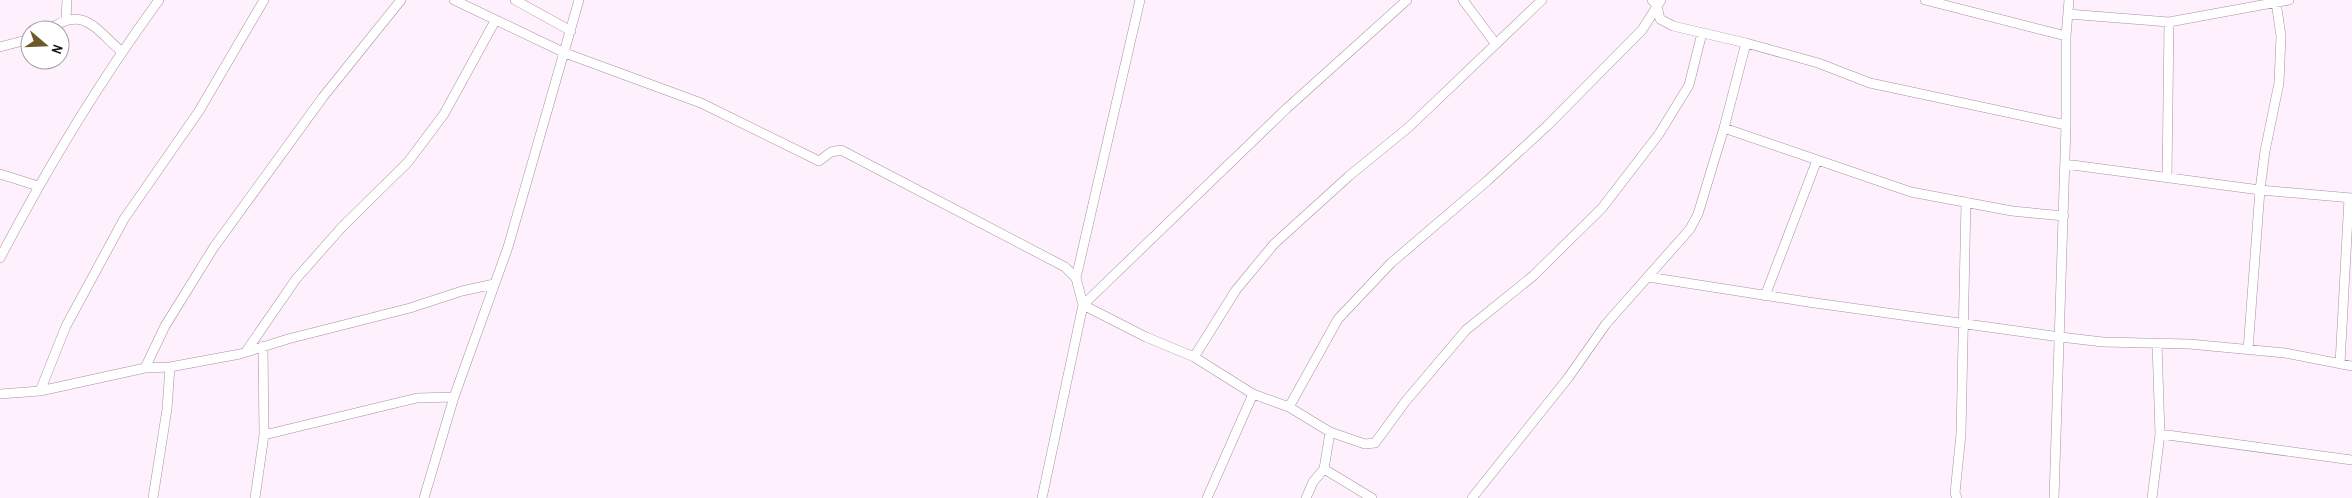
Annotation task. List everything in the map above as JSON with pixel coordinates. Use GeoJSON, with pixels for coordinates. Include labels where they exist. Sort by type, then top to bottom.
{"type":"FeatureCollection","features":[{"type":"Feature","properties":{"kind":"street"},"geometry":{"type":"LineString","coordinates":[[66,0],[66,20],[72,18],[86,20],[121,51]]}},
{"type":"Feature","properties":{"kind":"street"},"geometry":{"type":"LineString","coordinates":[[0,258],[42,178],[121,51],[159,0]]}},
{"type":"Feature","properties":{"kind":"street"},"geometry":{"type":"LineString","coordinates":[[40,391],[66,326],[124,219],[199,111],[264,0]]}},
{"type":"Feature","properties":{"kind":"street"},"geometry":{"type":"LineString","coordinates":[[145,368],[165,326],[214,247],[323,97],[401,0]]}},
{"type":"Feature","properties":{"kind":"street"},"geometry":{"type":"LineString","coordinates":[[454,0],[565,53],[701,103],[819,161],[831,152],[841,150],[1065,267],[1076,278]]}},
{"type":"Feature","properties":{"kind":"street"},"geometry":{"type":"LineString","coordinates":[[515,0],[571,31]]}},
{"type":"Feature","properties":{"kind":"street"},"geometry":{"type":"LineString","coordinates":[[424,498],[454,397],[508,247],[579,0]]}},
{"type":"Feature","properties":{"kind":"street"},"geometry":{"type":"LineString","coordinates":[[1042,498],[1083,305],[1076,278],[1140,0]]}},
{"type":"Feature","properties":{"kind":"street"},"geometry":{"type":"LineString","coordinates":[[1083,305],[1286,109],[1407,0]]}},
{"type":"Feature","properties":{"kind":"street"},"geometry":{"type":"LineString","coordinates":[[1463,0],[1495,43]]}},
{"type":"Feature","properties":{"kind":"street"},"geometry":{"type":"LineString","coordinates":[[1194,357],[1236,290],[1274,244],[1349,176],[1409,127],[1542,0]]}},
{"type":"Feature","properties":{"kind":"street"},"geometry":{"type":"LineString","coordinates":[[1926,0],[2066,36]]}},
{"type":"Feature","properties":{"kind":"street"},"geometry":{"type":"LineString","coordinates":[[2054,498],[2064,216],[2066,36],[2069,0]]}},
{"type":"Feature","properties":{"kind":"street"},"geometry":{"type":"LineString","coordinates":[[2068,14],[2169,22],[2289,0]]}},
{"type":"Feature","properties":{"kind":"street"},"geometry":{"type":"LineString","coordinates":[[1657,2],[1660,19],[1673,26],[1746,42],[1818,63],[1870,83],[2066,125]]}},
{"type":"Feature","properties":{"kind":"street"},"geometry":{"type":"LineString","coordinates":[[1289,407],[1338,319],[1391,263],[1487,181],[1547,126],[1642,30],[1657,2]]}},
{"type":"Feature","properties":{"kind":"street"},"geometry":{"type":"LineString","coordinates":[[2248,350],[2264,151],[2278,83],[2282,36],[2276,2]]}},
{"type":"Feature","properties":{"kind":"street"},"geometry":{"type":"LineString","coordinates":[[248,350],[296,279],[342,227],[408,162],[444,114],[496,21]]}},
{"type":"Feature","properties":{"kind":"street"},"geometry":{"type":"LineString","coordinates":[[2167,177],[2169,22]]}},
{"type":"Feature","properties":{"kind":"street"},"geometry":{"type":"LineString","coordinates":[[1083,305],[1146,337],[1194,357],[1253,394],[1289,407],[1330,432],[1365,444],[1375,443],[1405,402],[1466,330],[1534,276],[1602,208],[1659,134],[1689,85],[1702,33]]}},
{"type":"Feature","properties":{"kind":"street"},"geometry":{"type":"LineString","coordinates":[[0,48],[20,42]]}},
{"type":"Feature","properties":{"kind":"street"},"geometry":{"type":"LineString","coordinates":[[1472,498],[1568,378],[1606,324],[1690,229],[1698,214],[1724,128],[1746,42]]}},
{"type":"Feature","properties":{"kind":"street"},"geometry":{"type":"LineString","coordinates":[[1724,128],[1912,192],[2012,211],[2064,216]]}},
{"type":"Feature","properties":{"kind":"street"},"geometry":{"type":"LineString","coordinates":[[1765,296],[1817,160]]}},
{"type":"Feature","properties":{"kind":"street"},"geometry":{"type":"LineString","coordinates":[[2065,164],[2260,190],[2351,198],[2349,271],[2340,364]]}},
{"type":"Feature","properties":{"kind":"street"},"geometry":{"type":"LineString","coordinates":[[0,174],[35,185]]}},
{"type":"Feature","properties":{"kind":"street"},"geometry":{"type":"LineString","coordinates":[[1957,498],[1955,493],[1961,434],[1966,202]]}},
{"type":"Feature","properties":{"kind":"street"},"geometry":{"type":"LineString","coordinates":[[1648,277],[1765,296],[2103,342],[2157,343],[2285,353],[2352,366]]}},
{"type":"Feature","properties":{"kind":"street"},"geometry":{"type":"LineString","coordinates":[[0,394],[40,391],[145,368],[170,366],[240,354],[248,350],[410,308],[462,291],[494,284]]}},
{"type":"Feature","properties":{"kind":"street"},"geometry":{"type":"LineString","coordinates":[[2152,498],[2160,434],[2157,343]]}},
{"type":"Feature","properties":{"kind":"street"},"geometry":{"type":"LineString","coordinates":[[255,498],[264,434],[263,346]]}},
{"type":"Feature","properties":{"kind":"street"},"geometry":{"type":"LineString","coordinates":[[153,498],[167,409],[170,366]]}},
{"type":"Feature","properties":{"kind":"street"},"geometry":{"type":"LineString","coordinates":[[1207,498],[1253,394]]}},
{"type":"Feature","properties":{"kind":"street"},"geometry":{"type":"LineString","coordinates":[[264,434],[416,398],[454,397]]}},
{"type":"Feature","properties":{"kind":"street"},"geometry":{"type":"LineString","coordinates":[[1306,498],[1313,482],[1324,469],[1330,432]]}},
{"type":"Feature","properties":{"kind":"street"},"geometry":{"type":"LineString","coordinates":[[2160,434],[2352,460]]}},
{"type":"Feature","properties":{"kind":"street"},"geometry":{"type":"LineString","coordinates":[[1324,469],[1372,498]]}}]}
